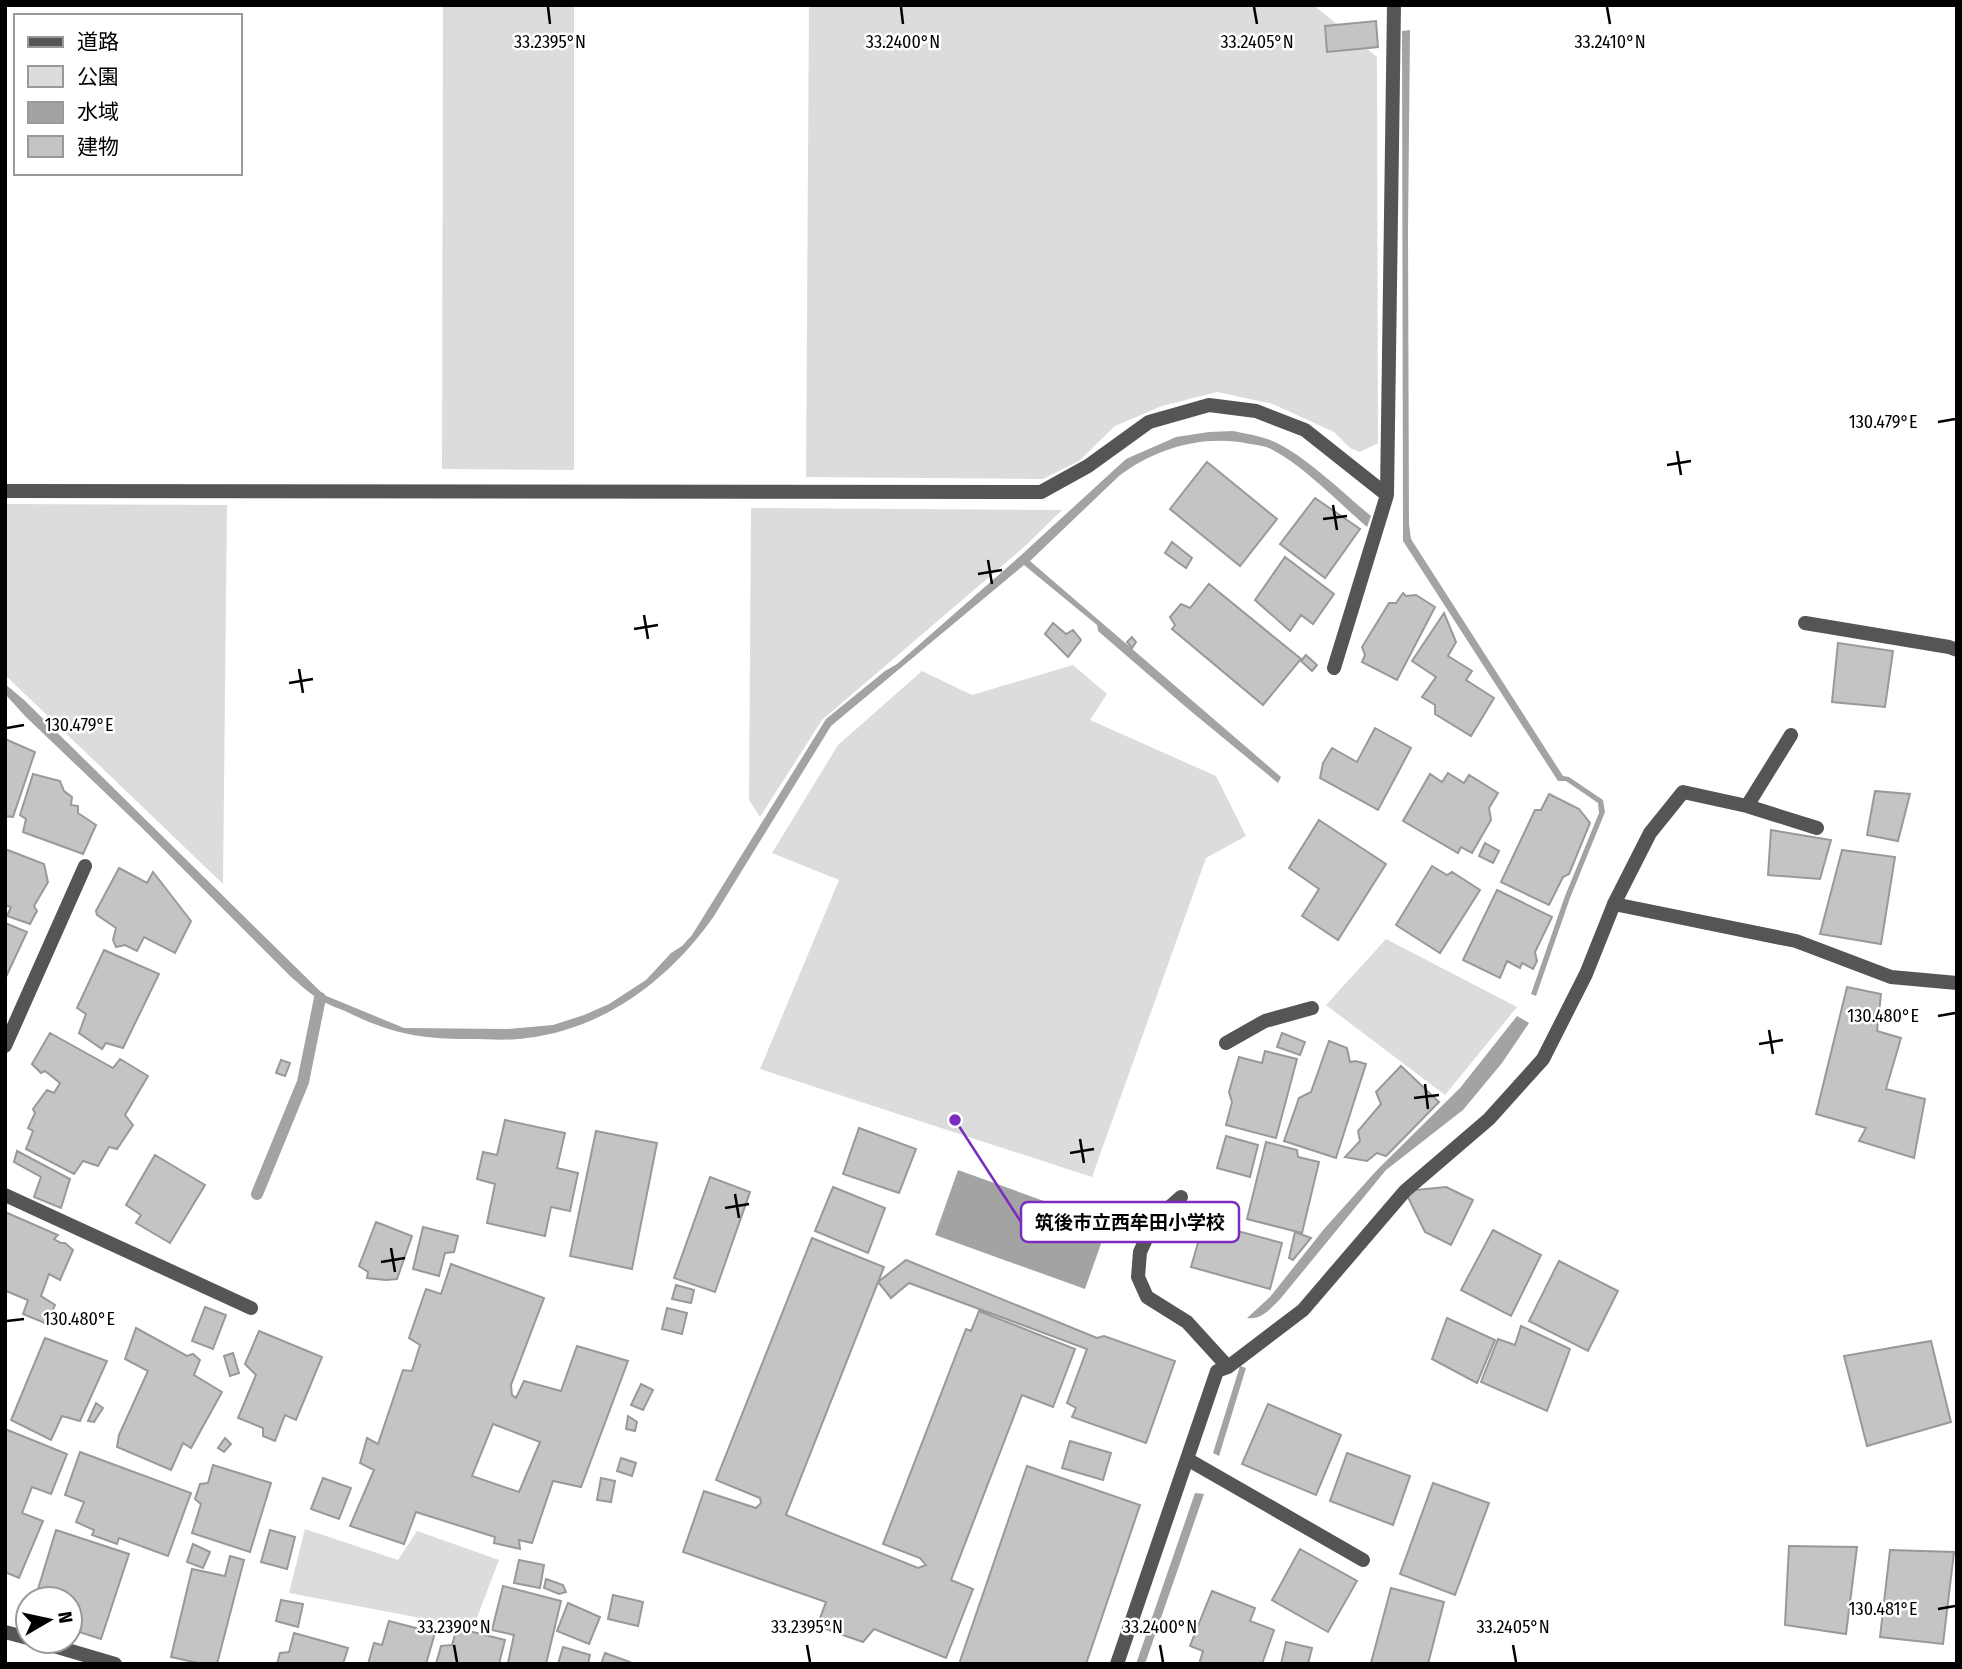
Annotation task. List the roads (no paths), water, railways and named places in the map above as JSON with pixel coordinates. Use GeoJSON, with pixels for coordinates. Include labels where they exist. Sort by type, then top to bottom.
{"type":"FeatureCollection","features":[{"type":"Feature","properties":{"kind":"street"},"geometry":{"type":"LineString","coordinates":[[1334,668],[1387,495],[1394,5]]}},
{"type":"Feature","properties":{"kind":"street"},"geometry":{"type":"LineString","coordinates":[[5,491],[1041,492],[1088,466],[1149,422],[1209,405],[1256,411],[1305,430],[1387,495]]}},
{"type":"Feature","properties":{"kind":"street"},"geometry":{"type":"LineString","coordinates":[[1805,624],[1957,650]]}},
{"type":"Feature","properties":{"kind":"street"},"geometry":{"type":"LineString","coordinates":[[1747,806],[1791,735]]}},
{"type":"Feature","properties":{"kind":"street"},"geometry":{"type":"LineString","coordinates":[[1117,1664],[1217,1371],[1228,1367],[1303,1310],[1405,1191],[1489,1119],[1543,1059],[1586,974],[1614,904],[1650,833],[1683,792],[1747,806],[1817,828]]}},
{"type":"Feature","properties":{"kind":"street"},"geometry":{"type":"LineString","coordinates":[[5,1046],[85,866]]}},
{"type":"Feature","properties":{"kind":"street"},"geometry":{"type":"LineString","coordinates":[[1614,904],[1796,941],[1891,977],[1957,983]]}},
{"type":"Feature","properties":{"kind":"street"},"geometry":{"type":"LineString","coordinates":[[1226,1043],[1265,1021],[1312,1008]]}},
{"type":"Feature","properties":{"kind":"street"},"geometry":{"type":"LineString","coordinates":[[5,1195],[251,1308]]}},
{"type":"Feature","properties":{"kind":"street"},"geometry":{"type":"LineString","coordinates":[[1181,1197],[1155,1220],[1140,1252],[1138,1277],[1147,1297],[1187,1322],[1228,1367]]}},
{"type":"Feature","properties":{"kind":"street"},"geometry":{"type":"LineString","coordinates":[[1187,1459],[1363,1559]]}},
{"type":"Feature","properties":{"kind":"street"},"geometry":{"type":"LineString","coordinates":[[84,1655],[115,1664]]}},
{"type":"Feature","properties":{"kind":"water"},"geometry":{"type":"Polygon","coordinates":[[[1410,30],[1408,231],[1411,539],[1563,776],[1569,777],[1603,800],[1605,812],[1570,898],[1536,996],[1531,994],[1565,896],[1599,813],[1598,803],[1566,781],[1558,781],[1403,541],[1402,31],[1410,30]]]}},
{"type":"Feature","properties":{"kind":"water"},"geometry":{"type":"Polygon","coordinates":[[[1233,431],[1270,440],[1300,457],[1371,516],[1367,527],[1308,475],[1271,449],[1233,441],[1198,442],[1165,451],[1133,466],[1119,476],[1030,561],[1281,777],[1278,783],[1187,708],[1098,631],[1097,625],[1024,565],[831,726],[714,916],[678,960],[634,997],[609,1012],[556,1033],[505,1040],[419,1036],[376,1025],[309,993],[5,694],[5,684],[324,995],[404,1028],[508,1029],[553,1025],[609,1004],[646,980],[692,935],[826,719],[897,664],[1126,459],[1176,437],[1233,431]]]}},
{"type":"Feature","properties":{"kind":"water"},"geometry":{"type":"Polygon","coordinates":[[[1517,1016],[1529,1023],[1502,1063],[1463,1110],[1386,1170],[1281,1298],[1262,1315],[1247,1318],[1270,1297],[1324,1229],[1377,1170],[1460,1088],[1517,1016]]]}},
{"type":"Feature","properties":{"kind":"water"},"geometry":{"type":"Polygon","coordinates":[[[958,1170],[1108,1224],[1085,1289],[935,1235],[958,1170]]]}},
{"type":"Feature","properties":{"kind":"water"},"geometry":{"type":"Polygon","coordinates":[[[1240,1366],[1246,1368],[1219,1456],[1213,1453],[1240,1366]]]}},
{"type":"Feature","properties":{"kind":"water"},"geometry":{"type":"Polygon","coordinates":[[[1195,1493],[1204,1494],[1145,1664],[1136,1664],[1195,1493]]]}},
{"type":"Feature","properties":{"kind":"waterway"},"geometry":{"type":"LineString","coordinates":[[257,1194],[303,1082],[320,998]]}},
{"type":"Feature","properties":{"kind":"place","name":"筑後市立西牟田小学校"},"geometry":{"type":"Point","coordinates":[955,1120]}}]}
